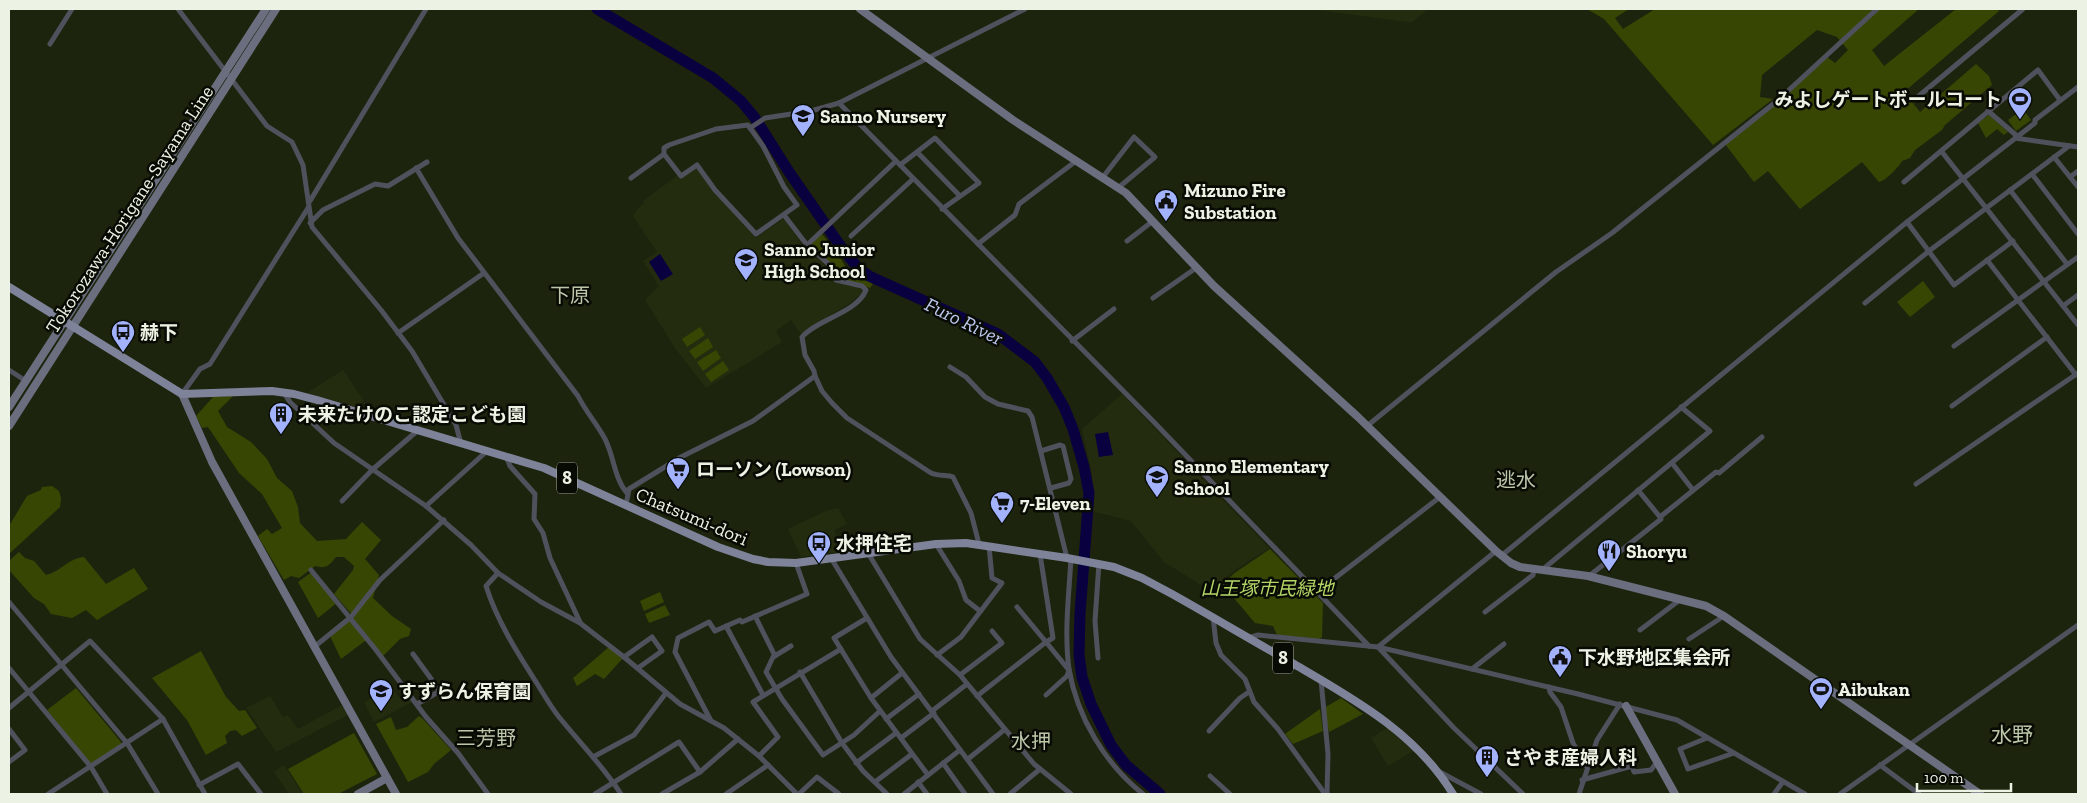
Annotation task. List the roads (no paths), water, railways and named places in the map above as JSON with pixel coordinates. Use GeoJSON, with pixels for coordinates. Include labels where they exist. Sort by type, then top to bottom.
{"type":"FeatureCollection","features":[{"type":"Feature","properties":{"kind":"main road"},"geometry":{"type":"LineString","coordinates":[[9,287],[182,394]]}},
{"type":"Feature","properties":{"kind":"main road","name":"Chatsumi-dori"},"geometry":{"type":"LineString","coordinates":[[182,394],[255,391],[284,393],[318,400],[544,468],[736,554],[768,562],[796,563],[952,542],[979,544],[1099,563],[1142,578],[1371,710],[1418,748],[1454,794]]}},
{"type":"Feature","properties":{"kind":"street"},"geometry":{"type":"LineString","coordinates":[[50,44],[72,9]]}},
{"type":"Feature","properties":{"kind":"street"},"geometry":{"type":"LineString","coordinates":[[178,9],[267,126],[292,142],[303,165],[309,202],[310,223],[314,231],[412,350],[456,425],[461,444]]}},
{"type":"Feature","properties":{"kind":"street","name":"Tokorozawa-Horigane-Sayama Line"},"geometry":{"type":"LineString","coordinates":[[9,407],[266,9]]}},
{"type":"Feature","properties":{"kind":"street","name":"Tokorozawa-Horigane-Sayama Line"},"geometry":{"type":"LineString","coordinates":[[9,426],[276,9]]}},
{"type":"Feature","properties":{"kind":"street"},"geometry":{"type":"LineString","coordinates":[[309,202],[426,9]]}},
{"type":"Feature","properties":{"kind":"street"},"geometry":{"type":"LineString","coordinates":[[860,9],[926,59],[1013,120],[1103,177],[1132,199],[1221,293],[1367,426],[1499,553],[1516,566],[1588,576],[1706,606],[1724,616],[1980,794]]}},
{"type":"Feature","properties":{"kind":"street"},"geometry":{"type":"LineString","coordinates":[[1010,9],[1014,14]]}},
{"type":"Feature","properties":{"kind":"street"},"geometry":{"type":"LineString","coordinates":[[750,128],[763,119],[811,111],[839,103],[1025,9]]}},
{"type":"Feature","properties":{"kind":"street"},"geometry":{"type":"LineString","coordinates":[[1367,426],[1556,272],[1612,233],[1721,143],[1777,101],[1877,9]]}},
{"type":"Feature","properties":{"kind":"street"},"geometry":{"type":"LineString","coordinates":[[1914,100],[2018,10]]}},
{"type":"Feature","properties":{"kind":"street"},"geometry":{"type":"LineString","coordinates":[[1904,182],[2038,70],[2060,100]]}},
{"type":"Feature","properties":{"kind":"street"},"geometry":{"type":"LineString","coordinates":[[1378,648],[1682,407],[1907,222],[1964,179],[2078,87]]}},
{"type":"Feature","properties":{"kind":"street"},"geometry":{"type":"LineString","coordinates":[[839,103],[1072,341],[1151,418],[1369,646]]}},
{"type":"Feature","properties":{"kind":"street"},"geometry":{"type":"LineString","coordinates":[[1988,111],[2016,137],[2078,147]]}},
{"type":"Feature","properties":{"kind":"street"},"geometry":{"type":"LineString","coordinates":[[748,125],[750,128],[772,161],[784,187],[797,205],[756,234],[715,190],[697,165],[680,176],[664,154],[664,148],[669,145],[716,129],[748,125]]}},
{"type":"Feature","properties":{"kind":"street"},"geometry":{"type":"LineString","coordinates":[[1103,177],[1134,137],[1155,157],[1118,188]]}},
{"type":"Feature","properties":{"kind":"street"},"geometry":{"type":"LineString","coordinates":[[807,245],[898,163],[917,152],[935,138],[979,183],[942,209]]}},
{"type":"Feature","properties":{"kind":"street"},"geometry":{"type":"LineString","coordinates":[[1865,303],[1929,251],[2068,146]]}},
{"type":"Feature","properties":{"kind":"street"},"geometry":{"type":"LineString","coordinates":[[917,152],[960,196]]}},
{"type":"Feature","properties":{"kind":"street"},"geometry":{"type":"LineString","coordinates":[[1942,152],[2078,325]]}},
{"type":"Feature","properties":{"kind":"street"},"geometry":{"type":"LineString","coordinates":[[631,178],[664,154]]}},
{"type":"Feature","properties":{"kind":"street"},"geometry":{"type":"LineString","coordinates":[[2054,157],[2078,187]]}},
{"type":"Feature","properties":{"kind":"street"},"geometry":{"type":"LineString","coordinates":[[978,244],[1015,215],[1019,204],[1076,161]]}},
{"type":"Feature","properties":{"kind":"street"},"geometry":{"type":"LineString","coordinates":[[310,223],[322,210],[375,184],[388,186],[427,162]]}},
{"type":"Feature","properties":{"kind":"street"},"geometry":{"type":"LineString","coordinates":[[416,168],[458,238],[578,396],[586,412],[606,441],[616,471],[628,493]]}},
{"type":"Feature","properties":{"kind":"street"},"geometry":{"type":"LineString","coordinates":[[2070,177],[2078,171]]}},
{"type":"Feature","properties":{"kind":"street"},"geometry":{"type":"LineString","coordinates":[[2032,174],[2078,234]]}},
{"type":"Feature","properties":{"kind":"street"},"geometry":{"type":"LineString","coordinates":[[850,236],[914,179]]}},
{"type":"Feature","properties":{"kind":"street"},"geometry":{"type":"LineString","coordinates":[[2010,190],[2067,264]]}},
{"type":"Feature","properties":{"kind":"street"},"geometry":{"type":"LineString","coordinates":[[308,208],[210,364],[200,369],[182,394],[212,462],[396,794]]}},
{"type":"Feature","properties":{"kind":"street"},"geometry":{"type":"LineString","coordinates":[[784,215],[807,245],[832,266],[832,273],[836,280],[864,287],[866,292],[848,308],[802,337],[805,355],[826,396],[847,418],[931,473],[939,476],[950,475],[953,477],[970,513],[979,544]]}},
{"type":"Feature","properties":{"kind":"street"},"geometry":{"type":"LineString","coordinates":[[1127,241],[1153,221]]}},
{"type":"Feature","properties":{"kind":"street"},"geometry":{"type":"LineString","coordinates":[[1907,222],[1954,284],[2013,241]]}},
{"type":"Feature","properties":{"kind":"street"},"geometry":{"type":"LineString","coordinates":[[1954,346],[2078,257]]}},
{"type":"Feature","properties":{"kind":"street"},"geometry":{"type":"LineString","coordinates":[[1916,484],[2077,374],[1987,260]]}},
{"type":"Feature","properties":{"kind":"street"},"geometry":{"type":"LineString","coordinates":[[1153,298],[1196,268]]}},
{"type":"Feature","properties":{"kind":"street"},"geometry":{"type":"LineString","coordinates":[[398,333],[484,273]]}},
{"type":"Feature","properties":{"kind":"street"},"geometry":{"type":"LineString","coordinates":[[2064,306],[2078,295]]}},
{"type":"Feature","properties":{"kind":"street"},"geometry":{"type":"LineString","coordinates":[[1072,341],[1114,309]]}},
{"type":"Feature","properties":{"kind":"street"},"geometry":{"type":"LineString","coordinates":[[1952,406],[2047,337]]}},
{"type":"Feature","properties":{"kind":"street"},"geometry":{"type":"LineString","coordinates":[[950,367],[966,377],[985,398],[998,404],[1028,411],[1032,417],[1071,558],[1067,644],[1069,670],[1084,717],[1093,736],[1112,763],[1143,794]]}},
{"type":"Feature","properties":{"kind":"street"},"geometry":{"type":"LineString","coordinates":[[9,370],[26,381]]}},
{"type":"Feature","properties":{"kind":"street"},"geometry":{"type":"LineString","coordinates":[[626,505],[629,490],[664,466],[753,421],[815,376]]}},
{"type":"Feature","properties":{"kind":"street"},"geometry":{"type":"LineString","coordinates":[[284,393],[290,402],[334,443],[444,520],[498,573],[541,602],[580,623],[638,668],[680,704],[710,719],[759,756],[798,794],[817,777],[839,794]]}},
{"type":"Feature","properties":{"kind":"street"},"geometry":{"type":"LineString","coordinates":[[1485,612],[1710,431],[1682,407]]}},
{"type":"Feature","properties":{"kind":"street"},"geometry":{"type":"LineString","coordinates":[[342,501],[372,470],[417,430]]}},
{"type":"Feature","properties":{"kind":"street"},"geometry":{"type":"LineString","coordinates":[[1588,576],[1661,519],[1660,517],[1693,490],[1716,472],[1719,473],[1762,437]]}},
{"type":"Feature","properties":{"kind":"street"},"geometry":{"type":"LineString","coordinates":[[1041,451],[1060,445],[1064,446],[1071,479],[1070,483],[1051,488]]}},
{"type":"Feature","properties":{"kind":"street"},"geometry":{"type":"LineString","coordinates":[[426,506],[487,451]]}},
{"type":"Feature","properties":{"kind":"street"},"geometry":{"type":"LineString","coordinates":[[506,456],[510,466],[535,494],[534,519],[542,533],[550,558],[580,623]]}},
{"type":"Feature","properties":{"kind":"street"},"geometry":{"type":"LineString","coordinates":[[1672,463],[1693,490]]}},
{"type":"Feature","properties":{"kind":"street"},"geometry":{"type":"LineString","coordinates":[[1638,490],[1660,517]]}},
{"type":"Feature","properties":{"kind":"street"},"geometry":{"type":"LineString","coordinates":[[1317,592],[1440,497]]}},
{"type":"Feature","properties":{"kind":"street"},"geometry":{"type":"LineString","coordinates":[[314,647],[350,617],[380,580],[444,520]]}},
{"type":"Feature","properties":{"kind":"street"},"geometry":{"type":"LineString","coordinates":[[936,544],[959,581],[966,600],[980,611]]}},
{"type":"Feature","properties":{"kind":"street"},"geometry":{"type":"LineString","coordinates":[[937,655],[961,637],[1002,583],[992,578],[989,546]]}},
{"type":"Feature","properties":{"kind":"street"},"geometry":{"type":"LineString","coordinates":[[868,553],[920,639],[960,675],[1004,730],[1040,770],[1071,794]]}},
{"type":"Feature","properties":{"kind":"street"},"geometry":{"type":"LineString","coordinates":[[977,696],[1053,638],[1040,554]]}},
{"type":"Feature","properties":{"kind":"street"},"geometry":{"type":"LineString","coordinates":[[832,558],[902,673],[993,794]]}},
{"type":"Feature","properties":{"kind":"street"},"geometry":{"type":"LineString","coordinates":[[710,719],[675,652],[678,638],[709,622],[715,632],[740,620],[742,622],[807,594],[796,563]]}},
{"type":"Feature","properties":{"kind":"street"},"geometry":{"type":"LineString","coordinates":[[1098,658],[1095,621],[1099,563]]}},
{"type":"Feature","properties":{"kind":"street"},"geometry":{"type":"LineString","coordinates":[[311,570],[488,794]]}},
{"type":"Feature","properties":{"kind":"street"},"geometry":{"type":"LineString","coordinates":[[498,573],[486,586],[493,607],[522,660],[556,714],[593,757],[621,794]]}},
{"type":"Feature","properties":{"kind":"street"},"geometry":{"type":"LineString","coordinates":[[1640,630],[1681,599]]}},
{"type":"Feature","properties":{"kind":"street"},"geometry":{"type":"LineString","coordinates":[[9,602],[127,743],[158,794]]}},
{"type":"Feature","properties":{"kind":"street"},"geometry":{"type":"LineString","coordinates":[[1017,608],[1069,670]]}},
{"type":"Feature","properties":{"kind":"street"},"geometry":{"type":"LineString","coordinates":[[755,616],[775,656]]}},
{"type":"Feature","properties":{"kind":"street"},"geometry":{"type":"LineString","coordinates":[[1690,639],[1724,616]]}},
{"type":"Feature","properties":{"kind":"street"},"geometry":{"type":"LineString","coordinates":[[1212,617],[1220,655],[1244,679],[1254,702],[1278,730],[1326,794]]}},
{"type":"Feature","properties":{"kind":"street"},"geometry":{"type":"LineString","coordinates":[[867,618],[834,638],[880,712],[928,775]]}},
{"type":"Feature","properties":{"kind":"street"},"geometry":{"type":"LineString","coordinates":[[1840,794],[2078,625]]}},
{"type":"Feature","properties":{"kind":"street"},"geometry":{"type":"LineString","coordinates":[[726,626],[764,695]]}},
{"type":"Feature","properties":{"kind":"street"},"geometry":{"type":"LineString","coordinates":[[960,675],[1002,643],[992,631]]}},
{"type":"Feature","properties":{"kind":"street"},"geometry":{"type":"LineString","coordinates":[[1248,638],[1258,635],[1369,646],[1549,687],[1677,720],[1805,794]]}},
{"type":"Feature","properties":{"kind":"street"},"geometry":{"type":"LineString","coordinates":[[624,657],[652,637],[662,651],[638,668]]}},
{"type":"Feature","properties":{"kind":"street"},"geometry":{"type":"LineString","coordinates":[[9,708],[90,641],[163,719],[205,794]]}},
{"type":"Feature","properties":{"kind":"street"},"geometry":{"type":"LineString","coordinates":[[1472,669],[1504,644]]}},
{"type":"Feature","properties":{"kind":"street"},"geometry":{"type":"LineString","coordinates":[[792,646],[775,656],[766,672],[775,688],[823,756],[880,712]]}},
{"type":"Feature","properties":{"kind":"street"},"geometry":{"type":"LineString","coordinates":[[1378,648],[1454,728],[1523,794]]}},
{"type":"Feature","properties":{"kind":"street"},"geometry":{"type":"LineString","coordinates":[[759,756],[778,736],[753,702],[840,649]]}},
{"type":"Feature","properties":{"kind":"street"},"geometry":{"type":"LineString","coordinates":[[413,654],[440,691],[417,704]]}},
{"type":"Feature","properties":{"kind":"street"},"geometry":{"type":"LineString","coordinates":[[9,668],[90,767],[107,794]]}},
{"type":"Feature","properties":{"kind":"street"},"geometry":{"type":"LineString","coordinates":[[1046,695],[1067,676],[1069,670]]}},
{"type":"Feature","properties":{"kind":"street"},"geometry":{"type":"LineString","coordinates":[[800,672],[856,763],[887,794]]}},
{"type":"Feature","properties":{"kind":"street"},"geometry":{"type":"LineString","coordinates":[[871,698],[902,673]]}},
{"type":"Feature","properties":{"kind":"street"},"geometry":{"type":"LineString","coordinates":[[1321,680],[1328,754],[1326,794]]}},
{"type":"Feature","properties":{"kind":"street"},"geometry":{"type":"LineString","coordinates":[[901,738],[967,684]]}},
{"type":"Feature","properties":{"kind":"street"},"geometry":{"type":"LineString","coordinates":[[1549,687],[1550,692],[1561,707],[1574,743],[1587,767]]}},
{"type":"Feature","properties":{"kind":"street"},"geometry":{"type":"LineString","coordinates":[[1209,731],[1240,698],[1249,692]]}},
{"type":"Feature","properties":{"kind":"street"},"geometry":{"type":"LineString","coordinates":[[593,757],[634,735],[666,693]]}},
{"type":"Feature","properties":{"kind":"street"},"geometry":{"type":"LineString","coordinates":[[886,719],[919,694]]}},
{"type":"Feature","properties":{"kind":"street"},"geometry":{"type":"LineString","coordinates":[[1623,705],[1675,794]]}},
{"type":"Feature","properties":{"kind":"street"},"geometry":{"type":"LineString","coordinates":[[1578,794],[1597,740],[1623,705]]}},
{"type":"Feature","properties":{"kind":"street"},"geometry":{"type":"LineString","coordinates":[[51,794],[163,719]]}},
{"type":"Feature","properties":{"kind":"street"},"geometry":{"type":"LineString","coordinates":[[9,729],[25,750],[9,762]]}},
{"type":"Feature","properties":{"kind":"street"},"geometry":{"type":"LineString","coordinates":[[968,759],[1004,730]]}},
{"type":"Feature","properties":{"kind":"street"},"geometry":{"type":"LineString","coordinates":[[856,763],[896,732]]}},
{"type":"Feature","properties":{"kind":"street"},"geometry":{"type":"LineString","coordinates":[[1708,738],[1680,749],[1688,769],[1734,753]]}},
{"type":"Feature","properties":{"kind":"street"},"geometry":{"type":"LineString","coordinates":[[662,794],[700,772],[738,740]]}},
{"type":"Feature","properties":{"kind":"street"},"geometry":{"type":"LineString","coordinates":[[595,794],[679,742],[700,772]]}},
{"type":"Feature","properties":{"kind":"street"},"geometry":{"type":"LineString","coordinates":[[904,794],[960,750]]}},
{"type":"Feature","properties":{"kind":"street"},"geometry":{"type":"LineString","coordinates":[[874,782],[912,754]]}},
{"type":"Feature","properties":{"kind":"street"},"geometry":{"type":"LineString","coordinates":[[1582,780],[1632,766],[1634,772],[1651,770],[1657,762]]}},
{"type":"Feature","properties":{"kind":"street"},"geometry":{"type":"LineString","coordinates":[[943,763],[965,794]]}},
{"type":"Feature","properties":{"kind":"street"},"geometry":{"type":"LineString","coordinates":[[199,785],[238,764],[261,794]]}},
{"type":"Feature","properties":{"kind":"street"},"geometry":{"type":"LineString","coordinates":[[726,794],[768,765]]}},
{"type":"Feature","properties":{"kind":"street"},"geometry":{"type":"LineString","coordinates":[[1880,765],[1919,794]]}},
{"type":"Feature","properties":{"kind":"street"},"geometry":{"type":"LineString","coordinates":[[1013,793],[1040,770]]}},
{"type":"Feature","properties":{"kind":"street"},"geometry":{"type":"LineString","coordinates":[[1437,771],[1481,794]]}},
{"type":"Feature","properties":{"kind":"street"},"geometry":{"type":"LineString","coordinates":[[1210,776],[1230,794]]}},
{"type":"Feature","properties":{"kind":"street"},"geometry":{"type":"LineString","coordinates":[[358,794],[387,778]]}},
{"type":"Feature","properties":{"kind":"street"},"geometry":{"type":"LineString","coordinates":[[918,782],[926,794]]}},
{"type":"Feature","properties":{"kind":"street"},"geometry":{"type":"LineString","coordinates":[[1774,794],[1782,782]]}},
{"type":"Feature","properties":{"kind":"street"},"geometry":{"type":"LineString","coordinates":[[1059,794],[1066,790]]}},
{"type":"Feature","properties":{"kind":"waterway","name":"Furo River"},"geometry":{"type":"LineString","coordinates":[[597,9],[713,78],[741,101],[755,118],[789,172],[839,244],[858,268],[869,276],[998,334],[1035,362],[1047,378],[1064,407],[1073,429],[1089,493],[1080,614],[1079,655],[1082,677],[1091,704],[1111,745],[1126,765],[1160,794]]}},
{"type":"Feature","properties":{"kind":"place","name":"みよしゲートボールコート"},"geometry":{"type":"Point","coordinates":[2020,120]}},
{"type":"Feature","properties":{"kind":"place","name":"Sanno Nursery"},"geometry":{"type":"Point","coordinates":[803,137]}},
{"type":"Feature","properties":{"kind":"place","name":"Mizuno Fire Substation"},"geometry":{"type":"Point","coordinates":[1166,222]}},
{"type":"Feature","properties":{"kind":"place","name":"Sanno Junior High School"},"geometry":{"type":"Point","coordinates":[746,281]}},
{"type":"Feature","properties":{"kind":"place","name":"赫下"},"geometry":{"type":"Point","coordinates":[123,353]}},
{"type":"Feature","properties":{"kind":"place","name":"未来たけのこ認定こども園"},"geometry":{"type":"Point","coordinates":[281,435]}},
{"type":"Feature","properties":{"kind":"place","name":"ローソン (Lowson)"},"geometry":{"type":"Point","coordinates":[678,490]}},
{"type":"Feature","properties":{"kind":"place","name":"Sanno Elementary School"},"geometry":{"type":"Point","coordinates":[1157,498]}},
{"type":"Feature","properties":{"kind":"place","name":"7-Eleven"},"geometry":{"type":"Point","coordinates":[1002,524]}},
{"type":"Feature","properties":{"kind":"place","name":"水押住宅"},"geometry":{"type":"Point","coordinates":[819,564]}},
{"type":"Feature","properties":{"kind":"place","name":"Shoryu"},"geometry":{"type":"Point","coordinates":[1609,572]}},
{"type":"Feature","properties":{"kind":"place","name":"下水野地区集会所"},"geometry":{"type":"Point","coordinates":[1560,678]}},
{"type":"Feature","properties":{"kind":"place","name":"Aibukan"},"geometry":{"type":"Point","coordinates":[1821,710]}},
{"type":"Feature","properties":{"kind":"place","name":"すずらん保育園"},"geometry":{"type":"Point","coordinates":[381,712]}},
{"type":"Feature","properties":{"kind":"place","name":"さやま産婦人科"},"geometry":{"type":"Point","coordinates":[1487,778]}},
{"type":"Feature","properties":{"kind":"district","name":"下原"},"geometry":{"type":"Point","coordinates":[570,295]}},
{"type":"Feature","properties":{"kind":"district","name":"逃水"},"geometry":{"type":"Point","coordinates":[1516,480]}},
{"type":"Feature","properties":{"kind":"district","name":"水野"},"geometry":{"type":"Point","coordinates":[2012,735]}},
{"type":"Feature","properties":{"kind":"district","name":"三芳野"},"geometry":{"type":"Point","coordinates":[486,738]}},
{"type":"Feature","properties":{"kind":"district","name":"水押"},"geometry":{"type":"Point","coordinates":[1031,741]}},
{"type":"Feature","properties":{"kind":"park label","name":"山王塚市民緑地"},"geometry":{"type":"Point","coordinates":[1267,588]}}]}
